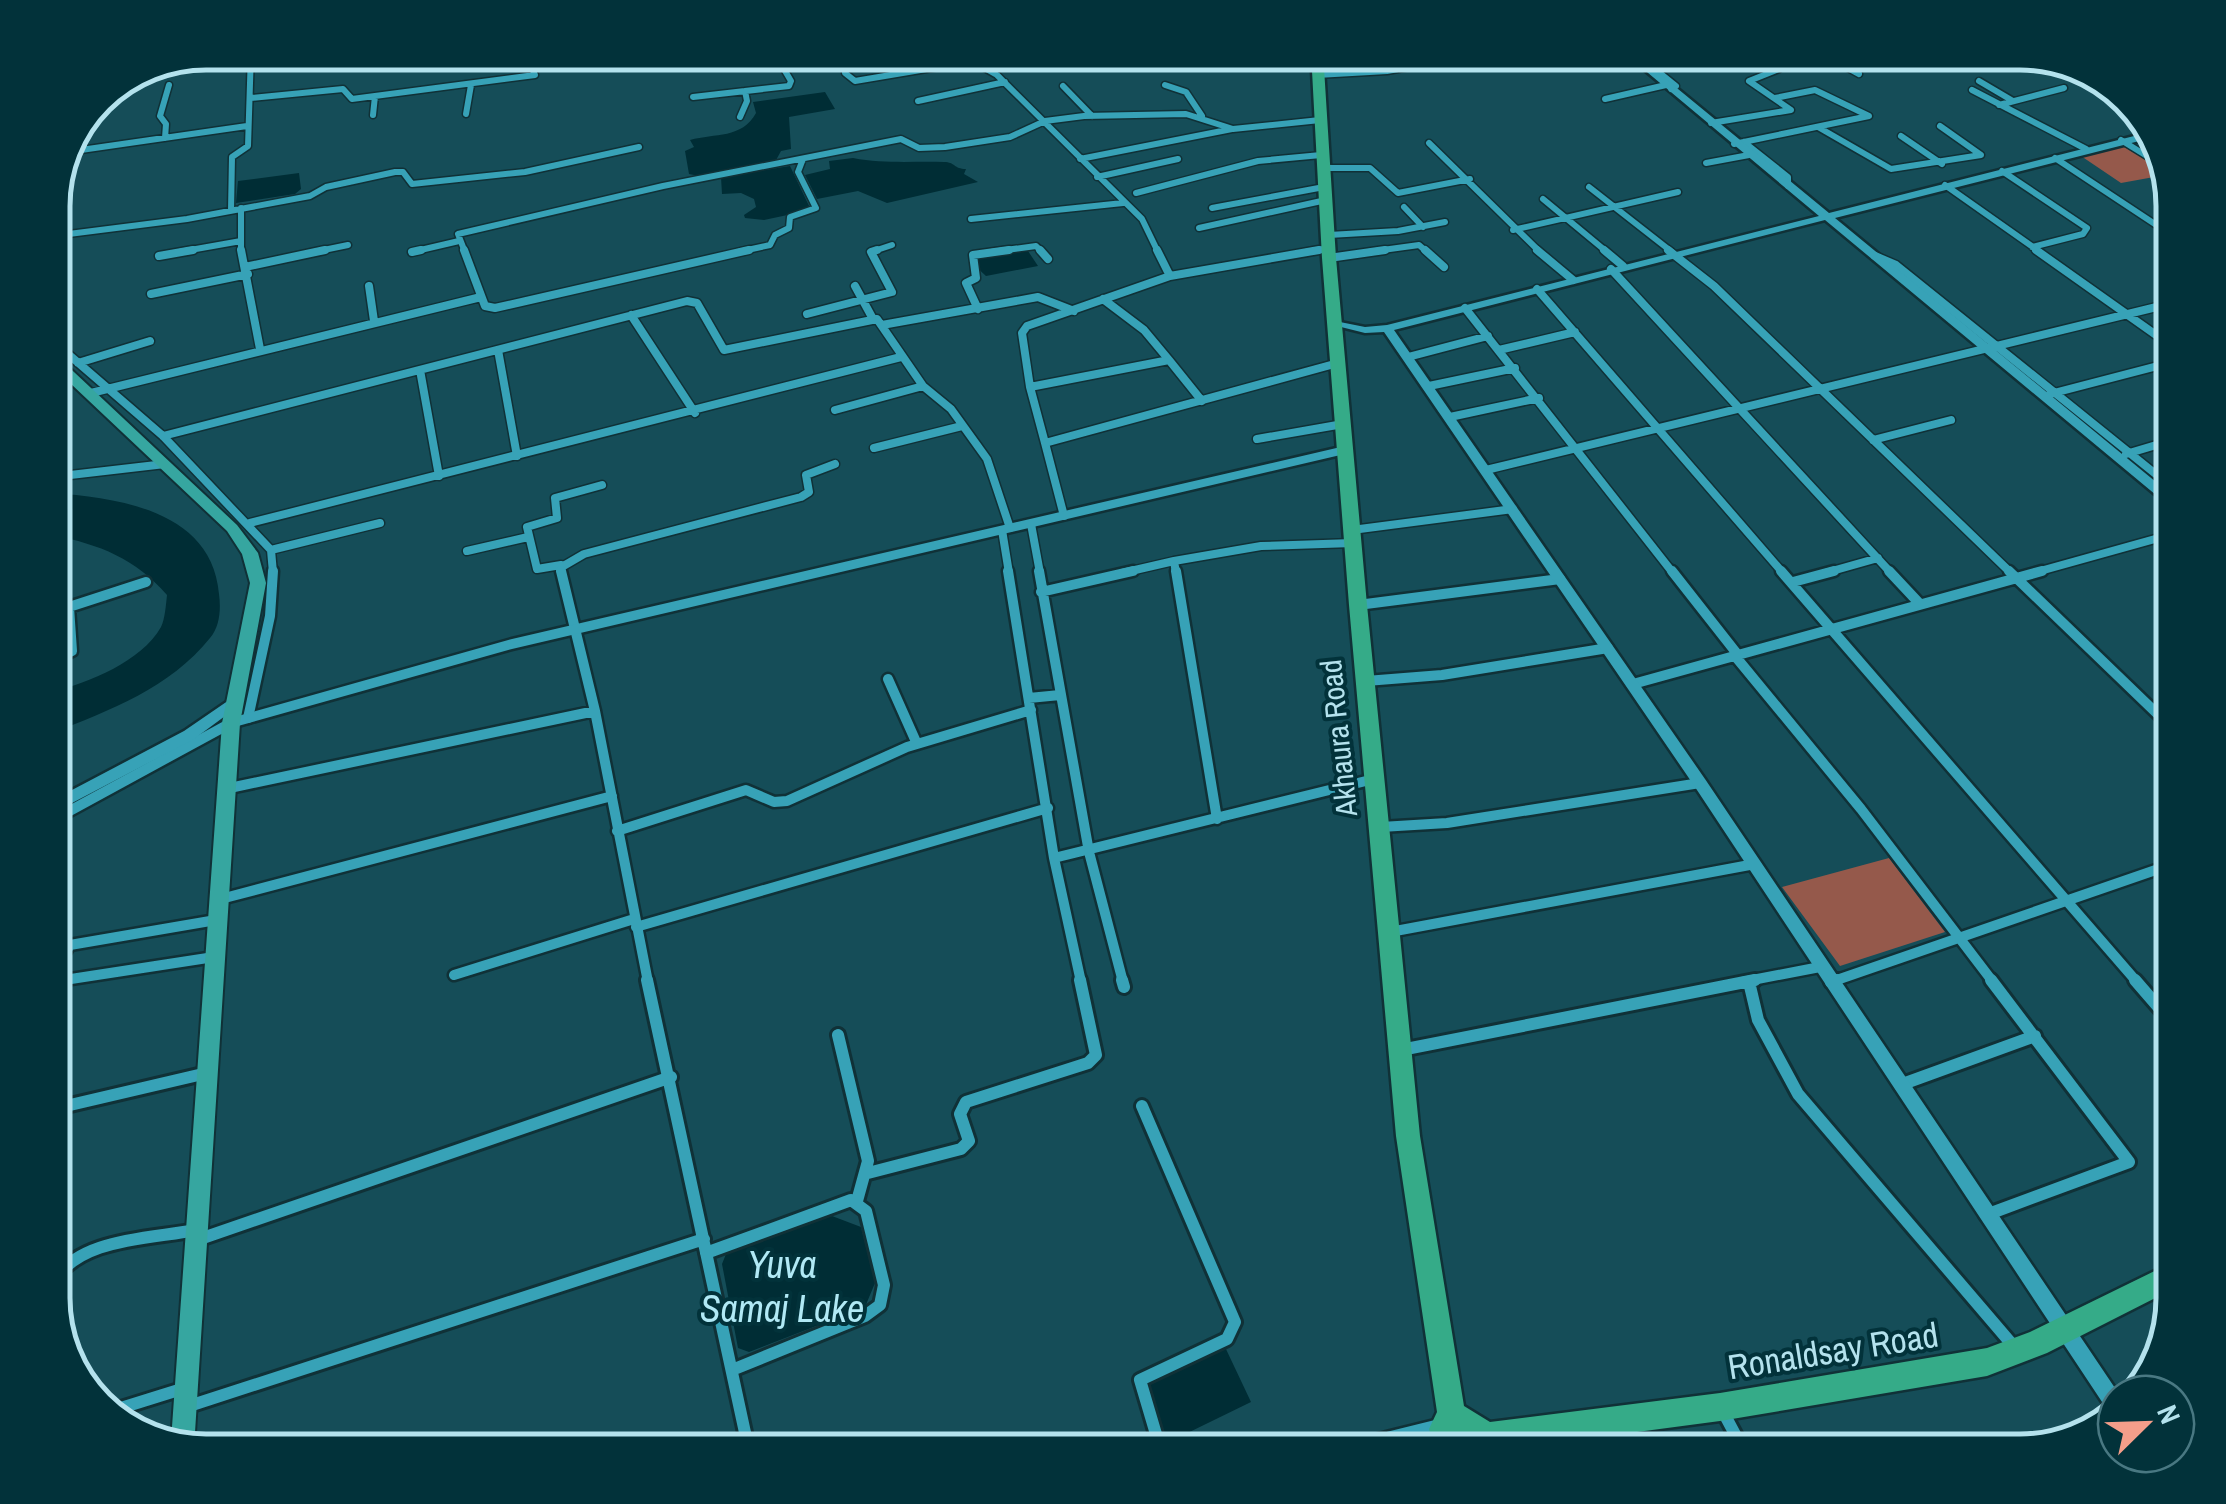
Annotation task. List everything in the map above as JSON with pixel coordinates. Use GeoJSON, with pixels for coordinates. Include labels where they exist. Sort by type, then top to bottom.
{"type":"FeatureCollection","features":[{"type":"Feature","properties":{"kind":"main road","name":"Akhaura Road"},"geometry":{"type":"LineString","coordinates":[[1317,70],[1345,450],[1375,680],[1374,780],[1390,826],[1410,1049],[1412,1167],[1464,1434]]}},
{"type":"Feature","properties":{"kind":"main road"},"geometry":{"type":"LineString","coordinates":[[70,375],[232,528],[255,568],[257,604],[236,701],[240,721],[225,789],[184,1432]]}},
{"type":"Feature","properties":{"kind":"main road","name":"Ronaldsay Road"},"geometry":{"type":"LineString","coordinates":[[1577,1434],[1986,1362],[2156,1284]]}},
{"type":"Feature","properties":{"kind":"street"},"geometry":{"type":"LineString","coordinates":[[251,70],[248,146],[233,155],[231,162],[260,349]]}},
{"type":"Feature","properties":{"kind":"street"},"geometry":{"type":"LineString","coordinates":[[250,98],[344,88],[350,99],[532,76],[530,70]]}},
{"type":"Feature","properties":{"kind":"street"},"geometry":{"type":"LineString","coordinates":[[693,97],[791,85],[784,70]]}},
{"type":"Feature","properties":{"kind":"street"},"geometry":{"type":"LineString","coordinates":[[845,70],[854,81],[920,70]]}},
{"type":"Feature","properties":{"kind":"street"},"geometry":{"type":"LineString","coordinates":[[987,70],[1045,121],[1148,227],[1170,276]]}},
{"type":"Feature","properties":{"kind":"street"},"geometry":{"type":"LineString","coordinates":[[1317,76],[1387,70]]}},
{"type":"Feature","properties":{"kind":"street"},"geometry":{"type":"LineString","coordinates":[[1650,70],[1710,123],[1788,177],[1788,186]]}},
{"type":"Feature","properties":{"kind":"street"},"geometry":{"type":"LineString","coordinates":[[1710,123],[1791,110],[1749,79],[1777,70]]}},
{"type":"Feature","properties":{"kind":"street"},"geometry":{"type":"LineString","coordinates":[[1852,70],[1859,74]]}},
{"type":"Feature","properties":{"kind":"street"},"geometry":{"type":"LineString","coordinates":[[918,101],[1005,82]]}},
{"type":"Feature","properties":{"kind":"street"},"geometry":{"type":"LineString","coordinates":[[1979,82],[2013,102]]}},
{"type":"Feature","properties":{"kind":"street"},"geometry":{"type":"LineString","coordinates":[[165,138],[166,124],[160,116],[168,84]]}},
{"type":"Feature","properties":{"kind":"street"},"geometry":{"type":"LineString","coordinates":[[466,114],[471,85]]}},
{"type":"Feature","properties":{"kind":"street"},"geometry":{"type":"LineString","coordinates":[[1164,85],[1186,92],[1202,116]]}},
{"type":"Feature","properties":{"kind":"street"},"geometry":{"type":"LineString","coordinates":[[1063,86],[1092,116]]}},
{"type":"Feature","properties":{"kind":"street"},"geometry":{"type":"LineString","coordinates":[[1605,99],[1668,87]]}},
{"type":"Feature","properties":{"kind":"street"},"geometry":{"type":"LineString","coordinates":[[1999,105],[2064,88]]}},
{"type":"Feature","properties":{"kind":"street"},"geometry":{"type":"LineString","coordinates":[[1739,143],[1869,116],[1815,90],[1774,98]]}},
{"type":"Feature","properties":{"kind":"street"},"geometry":{"type":"LineString","coordinates":[[1972,90],[2086,149]]}},
{"type":"Feature","properties":{"kind":"street"},"geometry":{"type":"LineString","coordinates":[[740,116],[747,101],[745,91]]}},
{"type":"Feature","properties":{"kind":"street"},"geometry":{"type":"LineString","coordinates":[[374,116],[375,96]]}},
{"type":"Feature","properties":{"kind":"street"},"geometry":{"type":"LineString","coordinates":[[802,159],[798,172],[816,208],[790,217],[789,228],[775,235],[770,245],[486,308],[459,241],[461,230],[802,159],[902,139],[927,149],[1019,134],[1045,121],[1092,116],[1202,116],[1233,129]]}},
{"type":"Feature","properties":{"kind":"street"},"geometry":{"type":"LineString","coordinates":[[1080,159],[1233,129],[1320,120]]}},
{"type":"Feature","properties":{"kind":"street"},"geometry":{"type":"LineString","coordinates":[[83,149],[247,126]]}},
{"type":"Feature","properties":{"kind":"street"},"geometry":{"type":"LineString","coordinates":[[1818,126],[1890,170],[1942,164],[1981,153],[1940,126]]}},
{"type":"Feature","properties":{"kind":"street"},"geometry":{"type":"LineString","coordinates":[[1902,136],[1942,164]]}},
{"type":"Feature","properties":{"kind":"street"},"geometry":{"type":"LineString","coordinates":[[1335,324],[1365,330],[1388,328],[1674,252],[2137,137]]}},
{"type":"Feature","properties":{"kind":"street"},"geometry":{"type":"LineString","coordinates":[[2121,140],[2147,156]]}},
{"type":"Feature","properties":{"kind":"street"},"geometry":{"type":"LineString","coordinates":[[1430,142],[1470,179],[1513,230],[1573,280]]}},
{"type":"Feature","properties":{"kind":"street"},"geometry":{"type":"LineString","coordinates":[[1739,143],[1749,155],[2049,394],[2116,457],[2156,488]]}},
{"type":"Feature","properties":{"kind":"street"},"geometry":{"type":"LineString","coordinates":[[70,233],[316,195],[326,187],[396,172],[403,172],[412,184],[473,180],[570,163],[618,148],[639,147]]}},
{"type":"Feature","properties":{"kind":"street"},"geometry":{"type":"LineString","coordinates":[[1706,163],[1749,155]]}},
{"type":"Feature","properties":{"kind":"street"},"geometry":{"type":"LineString","coordinates":[[2055,158],[2156,224]]}},
{"type":"Feature","properties":{"kind":"street"},"geometry":{"type":"LineString","coordinates":[[1096,176],[1178,159]]}},
{"type":"Feature","properties":{"kind":"street"},"geometry":{"type":"LineString","coordinates":[[1136,193],[1267,160],[1324,178]]}},
{"type":"Feature","properties":{"kind":"street"},"geometry":{"type":"LineString","coordinates":[[1212,208],[1370,168],[1398,193],[1470,179]]}},
{"type":"Feature","properties":{"kind":"street"},"geometry":{"type":"LineString","coordinates":[[2002,171],[2087,228],[2083,234],[2032,246]]}},
{"type":"Feature","properties":{"kind":"street"},"geometry":{"type":"LineString","coordinates":[[1199,228],[1324,178]]}},
{"type":"Feature","properties":{"kind":"street"},"geometry":{"type":"LineString","coordinates":[[1945,186],[2156,334]]}},
{"type":"Feature","properties":{"kind":"street"},"geometry":{"type":"LineString","coordinates":[[1589,187],[1674,252],[2156,711]]}},
{"type":"Feature","properties":{"kind":"street"},"geometry":{"type":"LineString","coordinates":[[1513,230],[1678,192]]}},
{"type":"Feature","properties":{"kind":"street"},"geometry":{"type":"LineString","coordinates":[[1543,199],[1617,267],[1739,408],[1919,603]]}},
{"type":"Feature","properties":{"kind":"street"},"geometry":{"type":"LineString","coordinates":[[971,219],[1123,202]]}},
{"type":"Feature","properties":{"kind":"street"},"geometry":{"type":"LineString","coordinates":[[1404,207],[1423,228]]}},
{"type":"Feature","properties":{"kind":"street"},"geometry":{"type":"LineString","coordinates":[[1064,516],[1030,387],[1025,327],[1170,276],[1445,222]]}},
{"type":"Feature","properties":{"kind":"street"},"geometry":{"type":"LineString","coordinates":[[412,252],[459,241]]}},
{"type":"Feature","properties":{"kind":"street"},"geometry":{"type":"LineString","coordinates":[[159,256],[241,242]]}},
{"type":"Feature","properties":{"kind":"street"},"geometry":{"type":"LineString","coordinates":[[151,294],[348,245]]}},
{"type":"Feature","properties":{"kind":"street"},"geometry":{"type":"LineString","coordinates":[[1329,247],[1419,245],[1444,267]]}},
{"type":"Feature","properties":{"kind":"street"},"geometry":{"type":"LineString","coordinates":[[807,314],[892,292],[871,252],[892,246]]}},
{"type":"Feature","properties":{"kind":"street"},"geometry":{"type":"LineString","coordinates":[[978,308],[966,283],[976,278],[973,255],[1036,246],[1048,259]]}},
{"type":"Feature","properties":{"kind":"street"},"geometry":{"type":"LineString","coordinates":[[369,286],[374,320]]}},
{"type":"Feature","properties":{"kind":"street"},"geometry":{"type":"LineString","coordinates":[[855,286],[872,319],[882,325],[923,386],[951,409],[991,467],[1006,529],[1048,808],[1096,1055],[1088,1064],[966,1102],[960,1114],[969,1141],[960,1149],[868,1174]]}},
{"type":"Feature","properties":{"kind":"street"},"geometry":{"type":"LineString","coordinates":[[1536,289],[1660,427],[2156,1003]]}},
{"type":"Feature","properties":{"kind":"street"},"geometry":{"type":"LineString","coordinates":[[92,393],[374,320],[481,297]]}},
{"type":"Feature","properties":{"kind":"street"},"geometry":{"type":"LineString","coordinates":[[882,325],[1038,298],[1072,310]]}},
{"type":"Feature","properties":{"kind":"street"},"geometry":{"type":"LineString","coordinates":[[1103,299],[1137,323],[1202,401]]}},
{"type":"Feature","properties":{"kind":"street"},"geometry":{"type":"LineString","coordinates":[[163,436],[694,301],[724,350],[872,319]]}},
{"type":"Feature","properties":{"kind":"street"},"geometry":{"type":"LineString","coordinates":[[1486,470],[2156,307]]}},
{"type":"Feature","properties":{"kind":"street"},"geometry":{"type":"LineString","coordinates":[[1465,308],[1578,447],[1736,656],[1862,809],[2129,1162],[1986,1216]]}},
{"type":"Feature","properties":{"kind":"street"},"geometry":{"type":"LineString","coordinates":[[631,316],[695,413]]}},
{"type":"Feature","properties":{"kind":"street"},"geometry":{"type":"LineString","coordinates":[[1388,328],[1755,864],[1825,975],[2096,1378]]}},
{"type":"Feature","properties":{"kind":"street"},"geometry":{"type":"LineString","coordinates":[[1500,350],[1575,332]]}},
{"type":"Feature","properties":{"kind":"street"},"geometry":{"type":"LineString","coordinates":[[1408,357],[1488,336]]}},
{"type":"Feature","properties":{"kind":"street"},"geometry":{"type":"LineString","coordinates":[[70,371],[150,342]]}},
{"type":"Feature","properties":{"kind":"street"},"geometry":{"type":"LineString","coordinates":[[498,350],[517,456]]}},
{"type":"Feature","properties":{"kind":"street"},"geometry":{"type":"LineString","coordinates":[[250,524],[695,413],[901,357]]}},
{"type":"Feature","properties":{"kind":"street"},"geometry":{"type":"LineString","coordinates":[[1030,387],[1168,360]]}},
{"type":"Feature","properties":{"kind":"street"},"geometry":{"type":"LineString","coordinates":[[1045,443],[1338,363]]}},
{"type":"Feature","properties":{"kind":"street"},"geometry":{"type":"LineString","coordinates":[[2049,394],[2156,367]]}},
{"type":"Feature","properties":{"kind":"street"},"geometry":{"type":"LineString","coordinates":[[1429,386],[1515,368]]}},
{"type":"Feature","properties":{"kind":"street"},"geometry":{"type":"LineString","coordinates":[[420,370],[438,476]]}},
{"type":"Feature","properties":{"kind":"street"},"geometry":{"type":"LineString","coordinates":[[70,374],[109,389],[163,436],[271,550],[274,587],[240,721]]}},
{"type":"Feature","properties":{"kind":"street"},"geometry":{"type":"LineString","coordinates":[[835,410],[923,386]]}},
{"type":"Feature","properties":{"kind":"street"},"geometry":{"type":"LineString","coordinates":[[2049,394],[2156,473]]}},
{"type":"Feature","properties":{"kind":"street"},"geometry":{"type":"LineString","coordinates":[[1450,416],[1539,398]]}},
{"type":"Feature","properties":{"kind":"street"},"geometry":{"type":"LineString","coordinates":[[1873,440],[1951,420]]}},
{"type":"Feature","properties":{"kind":"street"},"geometry":{"type":"LineString","coordinates":[[1257,439],[1343,424]]}},
{"type":"Feature","properties":{"kind":"street"},"geometry":{"type":"LineString","coordinates":[[874,448],[962,426]]}},
{"type":"Feature","properties":{"kind":"street"},"geometry":{"type":"LineString","coordinates":[[2116,457],[2156,445]]}},
{"type":"Feature","properties":{"kind":"street"},"geometry":{"type":"LineString","coordinates":[[70,811],[240,721],[576,629],[1345,450]]}},
{"type":"Feature","properties":{"kind":"street"},"geometry":{"type":"LineString","coordinates":[[70,475],[165,464]]}},
{"type":"Feature","properties":{"kind":"street"},"geometry":{"type":"LineString","coordinates":[[602,484],[555,498],[557,517],[530,525],[528,538],[537,569],[805,495],[806,475],[835,464]]}},
{"type":"Feature","properties":{"kind":"street"},"geometry":{"type":"LineString","coordinates":[[1042,592],[1174,560],[1513,509]]}},
{"type":"Feature","properties":{"kind":"street"},"geometry":{"type":"LineString","coordinates":[[271,550],[380,523]]}},
{"type":"Feature","properties":{"kind":"street"},"geometry":{"type":"LineString","coordinates":[[1030,524],[1056,695],[1087,853],[1124,987]]}},
{"type":"Feature","properties":{"kind":"street"},"geometry":{"type":"LineString","coordinates":[[467,551],[528,538]]}},
{"type":"Feature","properties":{"kind":"street"},"geometry":{"type":"LineString","coordinates":[[1633,684],[2156,539]]}},
{"type":"Feature","properties":{"kind":"street"},"geometry":{"type":"LineString","coordinates":[[1792,582],[1878,558]]}},
{"type":"Feature","properties":{"kind":"street"},"geometry":{"type":"LineString","coordinates":[[1174,560],[1217,819]]}},
{"type":"Feature","properties":{"kind":"street"},"geometry":{"type":"LineString","coordinates":[[560,565],[595,711],[635,923],[732,1370],[742,1434]]}},
{"type":"Feature","properties":{"kind":"street"},"geometry":{"type":"LineString","coordinates":[[1366,604],[1560,579]]}},
{"type":"Feature","properties":{"kind":"street"},"geometry":{"type":"LineString","coordinates":[[70,607],[146,582]]}},
{"type":"Feature","properties":{"kind":"street"},"geometry":{"type":"LineString","coordinates":[[70,622],[70,652]]}},
{"type":"Feature","properties":{"kind":"street"},"geometry":{"type":"LineString","coordinates":[[1375,680],[1608,648]]}},
{"type":"Feature","properties":{"kind":"street"},"geometry":{"type":"LineString","coordinates":[[888,679],[917,744]]}},
{"type":"Feature","properties":{"kind":"street"},"geometry":{"type":"LineString","coordinates":[[617,831],[746,790],[774,802],[787,801],[917,744],[1056,695]]}},
{"type":"Feature","properties":{"kind":"street"},"geometry":{"type":"LineString","coordinates":[[70,798],[189,736],[236,701]]}},
{"type":"Feature","properties":{"kind":"street"},"geometry":{"type":"LineString","coordinates":[[225,789],[432,750],[595,711]]}},
{"type":"Feature","properties":{"kind":"street"},"geometry":{"type":"LineString","coordinates":[[1060,858],[1374,780]]}},
{"type":"Feature","properties":{"kind":"street"},"geometry":{"type":"LineString","coordinates":[[1390,826],[1700,783]]}},
{"type":"Feature","properties":{"kind":"street"},"geometry":{"type":"LineString","coordinates":[[70,945],[216,910],[612,796]]}},
{"type":"Feature","properties":{"kind":"street"},"geometry":{"type":"LineString","coordinates":[[454,975],[1048,808]]}},
{"type":"Feature","properties":{"kind":"street"},"geometry":{"type":"LineString","coordinates":[[1399,930],[1755,864]]}},
{"type":"Feature","properties":{"kind":"street"},"geometry":{"type":"LineString","coordinates":[[1410,1049],[1749,982],[1825,975],[1958,938],[2156,872]]}},
{"type":"Feature","properties":{"kind":"street"},"geometry":{"type":"LineString","coordinates":[[70,979],[214,957]]}},
{"type":"Feature","properties":{"kind":"street"},"geometry":{"type":"LineString","coordinates":[[1749,982],[1758,1020],[1798,1094],[2017,1350]]}},
{"type":"Feature","properties":{"kind":"street"},"geometry":{"type":"LineString","coordinates":[[838,1035],[856,1098],[868,1174],[857,1201]]}},
{"type":"Feature","properties":{"kind":"street"},"geometry":{"type":"LineString","coordinates":[[1900,1085],[2034,1036]]}},
{"type":"Feature","properties":{"kind":"street"},"geometry":{"type":"LineString","coordinates":[[70,1104],[207,1073]]}},
{"type":"Feature","properties":{"kind":"street"},"geometry":{"type":"LineString","coordinates":[[70,1259],[80,1253],[197,1235],[671,1077]]}},
{"type":"Feature","properties":{"kind":"street"},"geometry":{"type":"LineString","coordinates":[[1142,1106],[1236,1322],[1227,1339],[1140,1380],[1155,1434]]}},
{"type":"Feature","properties":{"kind":"street"},"geometry":{"type":"LineString","coordinates":[[128,1408],[186,1398],[857,1201]]}},
{"type":"Feature","properties":{"kind":"street"},"geometry":{"type":"LineString","coordinates":[[732,1370],[866,1316],[880,1305],[884,1285],[866,1211],[857,1201]]}},
{"type":"Feature","properties":{"kind":"street"},"geometry":{"type":"LineString","coordinates":[[1720,1407],[1734,1434]]}},
{"type":"Feature","properties":{"kind":"shaded area"},"geometry":{"type":"Polygon","coordinates":[[[2119,144],[2148,161],[2152,177],[2121,183],[2081,156],[2119,144]]]}},
{"type":"Feature","properties":{"kind":"shaded area"},"geometry":{"type":"Polygon","coordinates":[[[1889,858],[1945,932],[1840,966],[1782,887],[1889,858]]]}},
{"type":"Feature","properties":{"kind":"water"},"geometry":{"type":"Polygon","coordinates":[[[825,92],[835,109],[789,117],[791,149],[781,151],[775,162],[699,176],[689,174],[685,151],[694,147],[690,140],[743,127],[756,113],[753,102],[825,92]]]}},
{"type":"Feature","properties":{"kind":"water"},"geometry":{"type":"Polygon","coordinates":[[[853,158],[948,162],[966,169],[964,174],[978,182],[887,203],[858,191],[817,199],[805,175],[830,169],[829,161],[853,158]]]}},
{"type":"Feature","properties":{"kind":"water"},"geometry":{"type":"Polygon","coordinates":[[[790,166],[811,210],[764,220],[745,218],[756,207],[754,199],[741,193],[722,194],[721,177],[790,166]]]}},
{"type":"Feature","properties":{"kind":"water"},"geometry":{"type":"Polygon","coordinates":[[[299,173],[301,189],[295,194],[236,203],[238,181],[299,173]]]}},
{"type":"Feature","properties":{"kind":"water"},"geometry":{"type":"Polygon","coordinates":[[[1028,251],[1038,266],[986,276],[973,264],[980,258],[1028,251]]]}},
{"type":"Feature","properties":{"kind":"water"},"geometry":{"type":"Polygon","coordinates":[[[70,495],[106,499],[158,514],[200,544],[213,566],[220,606],[213,633],[177,671],[138,696],[70,726],[70,687],[98,676],[141,651],[161,627],[167,595],[129,562],[70,539],[70,495]]]}},
{"type":"Feature","properties":{"kind":"water","name":"Yuva Samaj Lake"},"geometry":{"type":"Polygon","coordinates":[[[832,1216],[861,1227],[875,1283],[865,1307],[749,1352],[738,1348],[722,1264],[726,1254],[832,1216]]]}},
{"type":"Feature","properties":{"kind":"water"},"geometry":{"type":"Polygon","coordinates":[[[1225,1347],[1251,1402],[1185,1434],[1163,1434],[1142,1380],[1225,1347]]]}}]}
